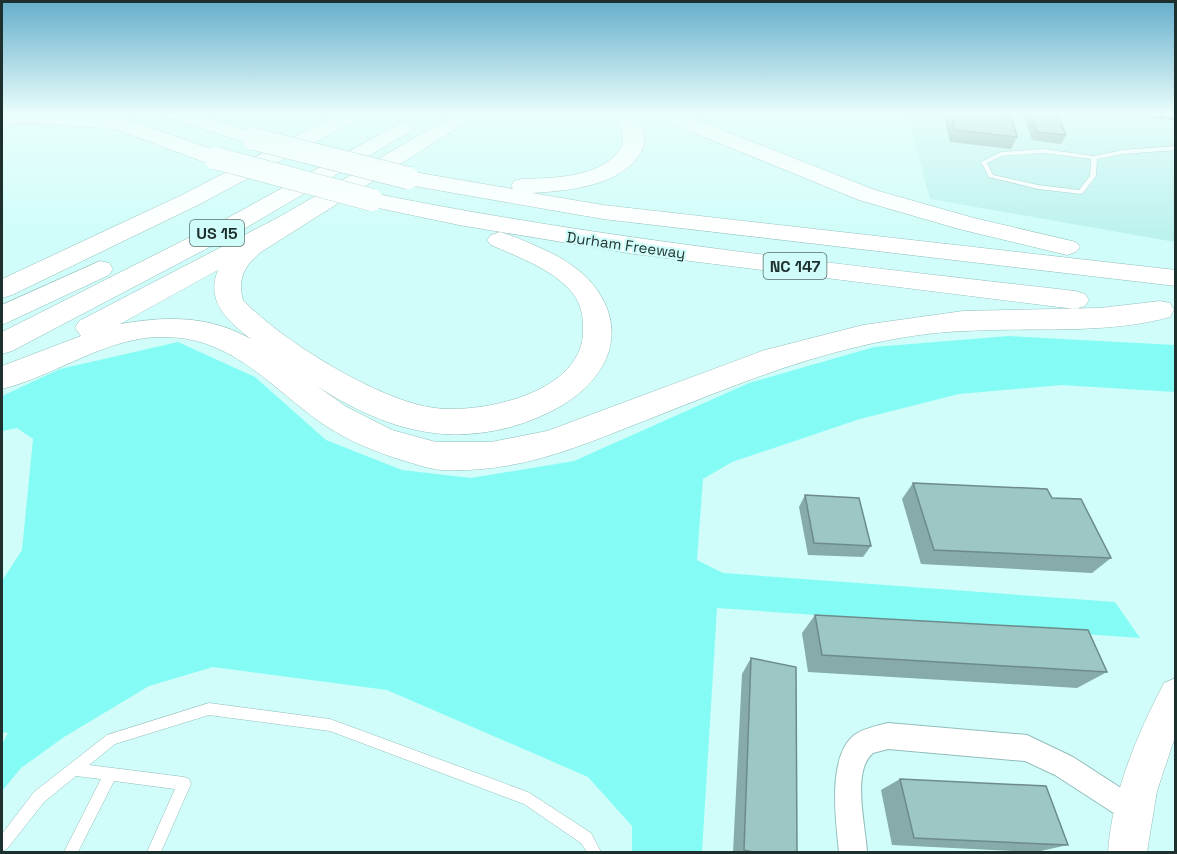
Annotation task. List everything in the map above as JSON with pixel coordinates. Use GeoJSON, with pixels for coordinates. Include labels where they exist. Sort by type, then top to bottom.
{"type":"FeatureCollection","features":[{"type":"Feature","properties":{"kind":"highway","name":"Durham Freeway"},"geometry":{"type":"LineString","coordinates":[[200,153],[372,200],[431,213],[594,242],[1168,311]]}},
{"type":"Feature","properties":{"kind":"highway"},"geometry":{"type":"LineString","coordinates":[[2,289],[192,199],[279,153]]}},
{"type":"Feature","properties":{"kind":"highway","name":"Durham Freeway"},"geometry":{"type":"LineString","coordinates":[[306,153],[446,186],[603,212],[1176,279]]}},
{"type":"Feature","properties":{"kind":"highway","name":"US 15"},"geometry":{"type":"LineString","coordinates":[[2,316],[170,235],[319,153]]}},
{"type":"Feature","properties":{"kind":"highway","name":"US 15"},"geometry":{"type":"LineString","coordinates":[[2,344],[233,225],[358,153]]}},
{"type":"Feature","properties":{"kind":"highway"},"geometry":{"type":"LineString","coordinates":[[2,376],[290,221],[400,153]]}},
{"type":"Feature","properties":{"kind":"highway"},"geometry":{"type":"LineString","coordinates":[[446,186],[555,184],[596,176],[622,160],[628,153]]}},
{"type":"Feature","properties":{"kind":"highway"},"geometry":{"type":"LineString","coordinates":[[759,153],[818,177],[916,210],[1036,240],[1176,265]]}},
{"type":"Feature","properties":{"kind":"highway"},"geometry":{"type":"LineString","coordinates":[[290,221],[237,261],[227,280],[229,302],[255,326],[347,389],[363,398],[405,414],[435,421],[471,422],[529,409],[566,387],[585,366],[597,339],[598,319],[591,297],[556,265],[431,213]]}},
{"type":"Feature","properties":{"kind":"highway"},"geometry":{"type":"LineString","coordinates":[[2,279],[71,257]]}},
{"type":"Feature","properties":{"kind":"highway"},"geometry":{"type":"LineString","coordinates":[[2,376],[112,335],[158,327],[192,328],[228,339],[249,351],[334,415],[383,441],[436,456],[490,456],[550,444],[776,358],[863,335],[963,321],[1100,318],[1168,311]]}},
{"type":"Feature","properties":{"kind":"street"},"geometry":{"type":"LineString","coordinates":[[1128,852],[1135,812],[1154,742],[1176,695]]}},
{"type":"Feature","properties":{"kind":"street"},"geometry":{"type":"LineString","coordinates":[[853,852],[850,762],[859,746],[875,738],[888,736],[1027,748],[1064,766],[1135,812]]}},
{"type":"Feature","properties":{"kind":"lane"},"geometry":{"type":"LineString","coordinates":[[1017,153],[1001,154],[984,162],[991,176],[1038,188],[1081,192],[1093,176],[1094,158]]}},
{"type":"Feature","properties":{"kind":"lane"},"geometry":{"type":"LineString","coordinates":[[1057,153],[1094,158],[1119,153]]}},
{"type":"Feature","properties":{"kind":"lane"},"geometry":{"type":"LineString","coordinates":[[2,844],[39,797],[111,739],[209,709],[330,725],[528,799],[586,838],[594,852]]}},
{"type":"Feature","properties":{"kind":"lane"},"geometry":{"type":"LineString","coordinates":[[74,769],[184,784],[154,852]]}},
{"type":"Feature","properties":{"kind":"lane"},"geometry":{"type":"LineString","coordinates":[[71,852],[111,774]]}},
{"type":"Feature","properties":{"kind":"shaded area"},"geometry":{"type":"Polygon","coordinates":[[[918,153],[1175,153],[1175,242],[930,199],[918,153]]]}},
{"type":"Feature","properties":{"kind":"shaded area"},"geometry":{"type":"Polygon","coordinates":[[[1009,336],[1175,345],[1175,392],[1062,385],[959,394],[860,419],[732,462],[703,479],[697,560],[723,573],[1115,602],[1140,638],[717,608],[702,852],[632,852],[632,826],[588,777],[387,690],[213,667],[149,686],[64,737],[21,768],[2,791],[2,744],[8,733],[2,732],[2,581],[22,550],[33,439],[17,428],[2,431],[2,396],[60,369],[178,342],[255,377],[326,440],[402,470],[471,478],[574,461],[749,383],[874,347],[1009,336]]]}},
{"type":"Feature","properties":{"kind":"building"},"geometry":{"type":"Polygon","coordinates":[[[913,483],[1047,489],[1052,498],[1081,499],[1111,558],[934,550],[913,483]]]}},
{"type":"Feature","properties":{"kind":"building"},"geometry":{"type":"Polygon","coordinates":[[[805,495],[859,498],[871,546],[814,543],[805,495]]]}},
{"type":"Feature","properties":{"kind":"building"},"geometry":{"type":"Polygon","coordinates":[[[815,615],[1088,630],[1107,672],[822,655],[815,615]]]}},
{"type":"Feature","properties":{"kind":"building"},"geometry":{"type":"Polygon","coordinates":[[[751,658],[796,667],[797,852],[744,850],[751,658]]]}},
{"type":"Feature","properties":{"kind":"building"},"geometry":{"type":"Polygon","coordinates":[[[900,779],[1046,786],[1068,845],[914,838],[900,779]]]}}]}
